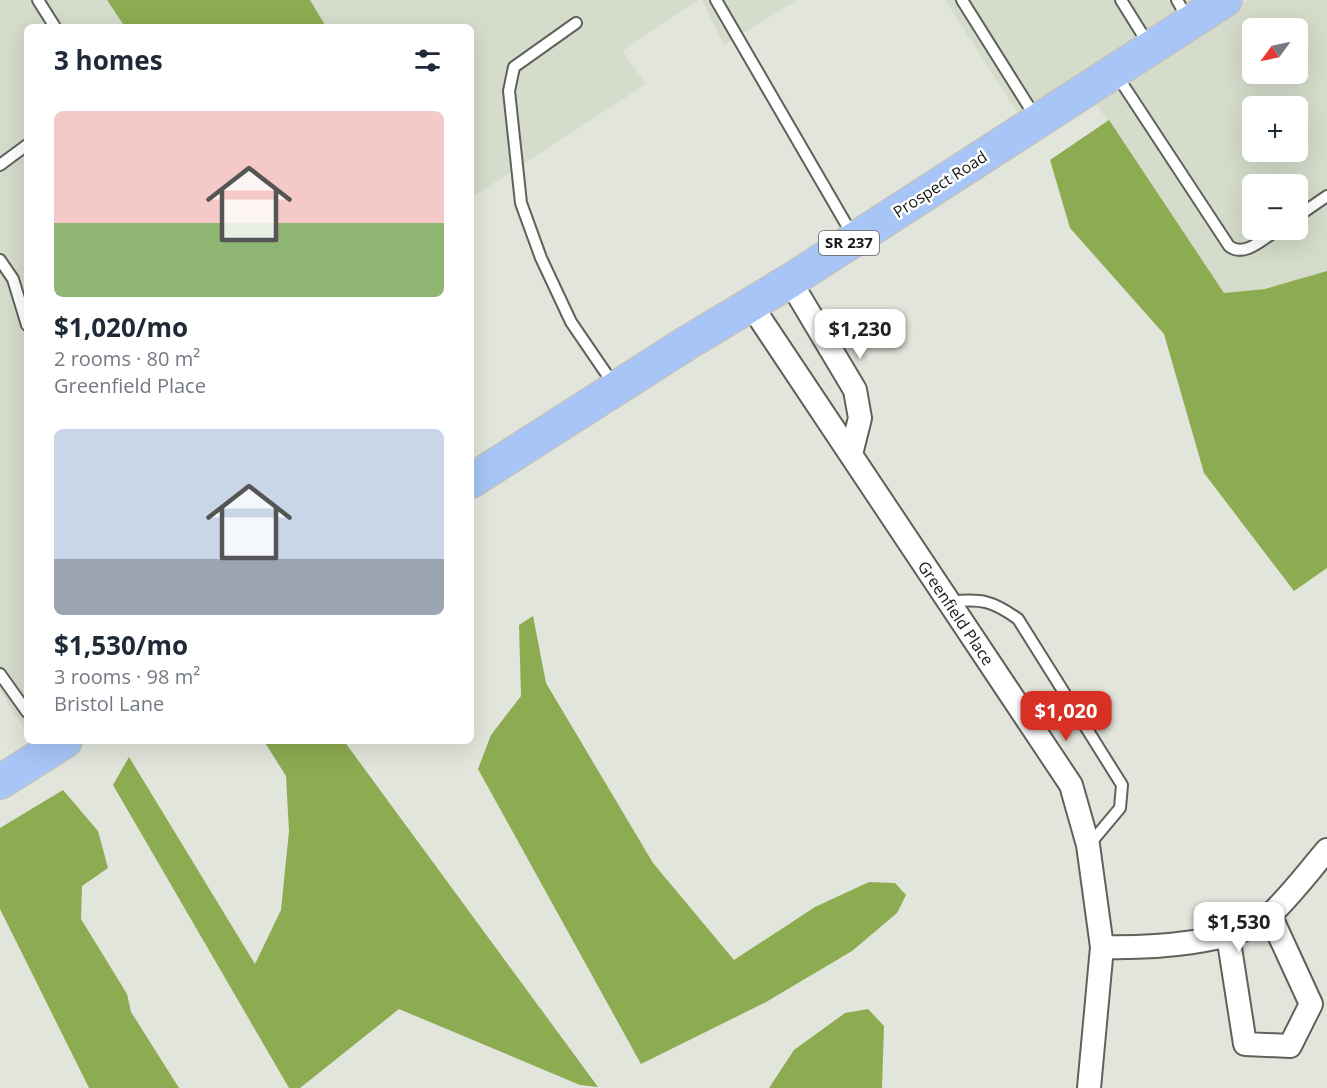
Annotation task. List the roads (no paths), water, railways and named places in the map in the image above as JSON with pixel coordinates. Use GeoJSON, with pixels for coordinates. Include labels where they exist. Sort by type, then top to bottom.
{"type":"FeatureCollection","features":[{"type":"Feature","properties":{"kind":"main road","name":"Prospect Road"},"geometry":{"type":"LineString","coordinates":[[474,479],[790,281],[1151,48],[1184,11],[1225,0]]}},
{"type":"Feature","properties":{"kind":"main road"},"geometry":{"type":"LineString","coordinates":[[0,782],[55,744]]}},
{"type":"Feature","properties":{"kind":"street"},"geometry":{"type":"LineString","coordinates":[[790,281],[855,390],[860,418],[851,454]]}},
{"type":"Feature","properties":{"kind":"street","name":"Greenfield Place"},"geometry":{"type":"LineString","coordinates":[[751,305],[1071,785],[1088,845],[1102,947],[1089,1088]]}},
{"type":"Feature","properties":{"kind":"street"},"geometry":{"type":"LineString","coordinates":[[1102,947],[1153,948],[1228,935],[1270,915],[1327,850]]}},
{"type":"Feature","properties":{"kind":"street"},"geometry":{"type":"LineString","coordinates":[[1228,935],[1245,1044],[1290,1046],[1311,1005],[1270,915]]}},
{"type":"Feature","properties":{"kind":"lane"},"geometry":{"type":"LineString","coordinates":[[38,0],[53,24]]}},
{"type":"Feature","properties":{"kind":"lane"},"geometry":{"type":"LineString","coordinates":[[716,0],[855,239]]}},
{"type":"Feature","properties":{"kind":"lane"},"geometry":{"type":"LineString","coordinates":[[962,0],[1038,121]]}},
{"type":"Feature","properties":{"kind":"lane"},"geometry":{"type":"LineString","coordinates":[[1121,0],[1151,48]]}},
{"type":"Feature","properties":{"kind":"lane"},"geometry":{"type":"LineString","coordinates":[[576,23],[514,67],[509,91],[516,171],[521,203],[562,304],[571,322],[616,388]]}},
{"type":"Feature","properties":{"kind":"lane"},"geometry":{"type":"LineString","coordinates":[[1114,72],[1229,246],[1235,251],[1243,251],[1261,240]]}},
{"type":"Feature","properties":{"kind":"lane"},"geometry":{"type":"LineString","coordinates":[[0,165],[24,147]]}},
{"type":"Feature","properties":{"kind":"lane"},"geometry":{"type":"LineString","coordinates":[[1308,209],[1327,196]]}},
{"type":"Feature","properties":{"kind":"lane"},"geometry":{"type":"LineString","coordinates":[[0,260],[13,279],[24,315]]}},
{"type":"Feature","properties":{"kind":"lane"},"geometry":{"type":"LineString","coordinates":[[950,602],[972,599],[997,604],[1018,619],[1122,785],[1120,808],[1088,845]]}},
{"type":"Feature","properties":{"kind":"lane"},"geometry":{"type":"LineString","coordinates":[[0,674],[24,708]]}}]}
